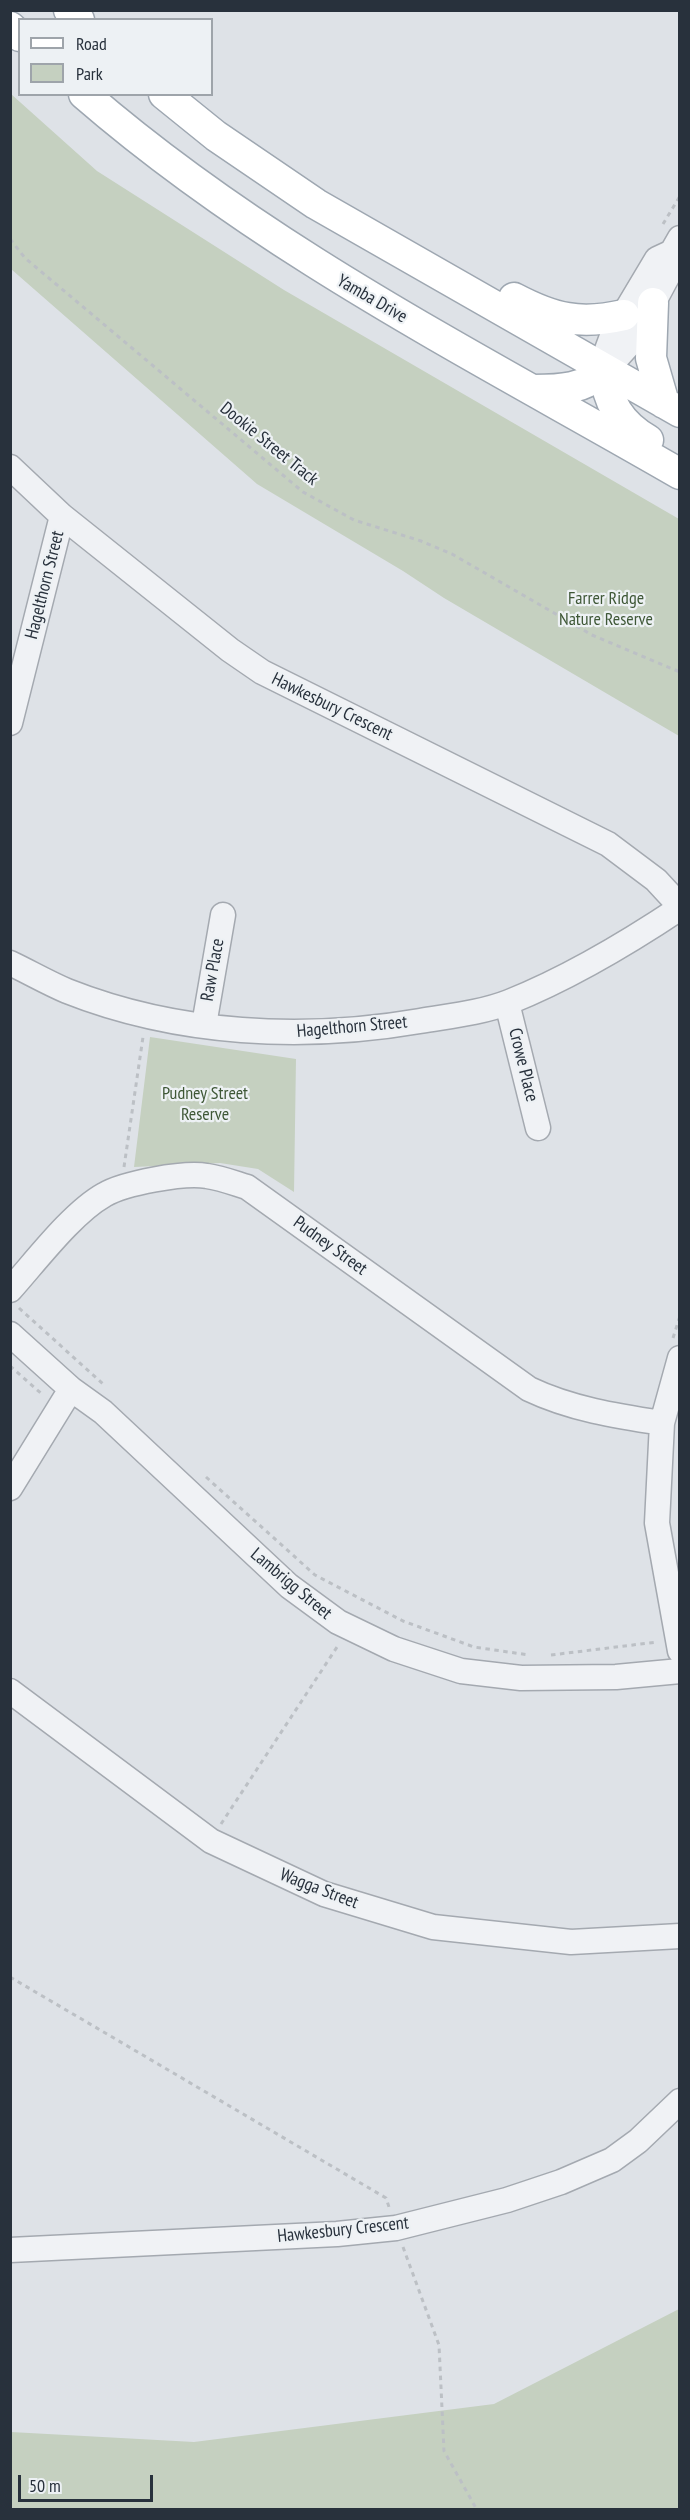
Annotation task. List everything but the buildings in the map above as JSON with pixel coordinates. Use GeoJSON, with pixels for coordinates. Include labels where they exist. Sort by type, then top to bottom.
{"type":"FeatureCollection","features":[{"type":"Feature","properties":{"kind":"main road","name":"Yamba Drive"},"geometry":{"type":"LineString","coordinates":[[86,96],[210,195],[333,276],[680,474]]}},
{"type":"Feature","properties":{"kind":"main road"},"geometry":{"type":"LineString","coordinates":[[166,96],[216,136],[306,198],[672,408]]}},
{"type":"Feature","properties":{"kind":"main road"},"geometry":{"type":"LineString","coordinates":[[435,273],[479,280],[530,307],[560,318],[597,321],[624,315]]}},
{"type":"Feature","properties":{"kind":"main road"},"geometry":{"type":"LineString","coordinates":[[653,303],[651,358],[672,408]]}},
{"type":"Feature","properties":{"kind":"main road"},"geometry":{"type":"LineString","coordinates":[[531,390],[574,388],[598,377],[606,370]]}},
{"type":"Feature","properties":{"kind":"main road"},"geometry":{"type":"LineString","coordinates":[[606,370],[608,395],[619,415],[634,432],[667,453],[680,466]]}},
{"type":"Feature","properties":{"kind":"street"},"geometry":{"type":"LineString","coordinates":[[606,370],[634,339],[673,266],[676,245]]}},
{"type":"Feature","properties":{"kind":"street"},"geometry":{"type":"LineString","coordinates":[[606,370],[607,350],[614,331],[657,259],[676,245]]}},
{"type":"Feature","properties":{"kind":"street","name":"Hawkesbury Crescent"},"geometry":{"type":"LineString","coordinates":[[10,467],[62,516],[230,650],[262,672],[608,844],[656,880],[680,907]]}},
{"type":"Feature","properties":{"kind":"street","name":"Hagelthorn Street"},"geometry":{"type":"LineString","coordinates":[[10,723],[62,516]]}},
{"type":"Feature","properties":{"kind":"street","name":"Hagelthorn Street"},"geometry":{"type":"LineString","coordinates":[[10,963],[65,990],[146,1015],[204,1025],[275,1033],[315,1033],[387,1027],[462,1014],[507,1003],[594,960],[637,936],[680,907]]}},
{"type":"Feature","properties":{"kind":"street","name":"Raw Place"},"geometry":{"type":"LineString","coordinates":[[204,1025],[223,915]]}},
{"type":"Feature","properties":{"kind":"street","name":"Crowe Place"},"geometry":{"type":"LineString","coordinates":[[507,1003],[538,1128]]}},
{"type":"Feature","properties":{"kind":"street","name":"Pudney Street"},"geometry":{"type":"LineString","coordinates":[[10,1290],[76,1217],[103,1195],[121,1186],[206,1175],[247,1187],[529,1389],[552,1400],[579,1408],[662,1423]]}},
{"type":"Feature","properties":{"kind":"street","name":"Lambrigg Street"},"geometry":{"type":"LineString","coordinates":[[10,1335],[65,1399],[103,1412],[289,1586],[338,1622],[394,1649],[461,1671],[521,1678],[616,1677],[680,1671]]}},
{"type":"Feature","properties":{"kind":"street"},"geometry":{"type":"LineString","coordinates":[[676,1348],[662,1423],[657,1523],[680,1650]]}},
{"type":"Feature","properties":{"kind":"street"},"geometry":{"type":"LineString","coordinates":[[10,1488],[65,1399]]}},
{"type":"Feature","properties":{"kind":"street","name":"Wagga Street"},"geometry":{"type":"LineString","coordinates":[[10,1691],[211,1841],[324,1894],[433,1927],[571,1942],[680,1936]]}},
{"type":"Feature","properties":{"kind":"street","name":"Hawkesbury Crescent"},"geometry":{"type":"LineString","coordinates":[[10,2250],[337,2234],[396,2228],[507,2200],[561,2182],[612,2160],[638,2141],[680,2101]]}},
{"type":"Feature","properties":{"kind":"path","name":"Dookie Street Track"},"geometry":{"type":"LineString","coordinates":[[10,239],[25,258],[303,492],[354,520],[421,541],[452,554],[592,635],[680,672]]}},
{"type":"Feature","properties":{"kind":"path"},"geometry":{"type":"LineString","coordinates":[[121,1186],[146,1015]]}},
{"type":"Feature","properties":{"kind":"path"},"geometry":{"type":"LineString","coordinates":[[10,1301],[107,1388]]}},
{"type":"Feature","properties":{"kind":"path"},"geometry":{"type":"LineString","coordinates":[[676,1348],[680,1317]]}},
{"type":"Feature","properties":{"kind":"path"},"geometry":{"type":"LineString","coordinates":[[10,1366],[65,1399]]}},
{"type":"Feature","properties":{"kind":"path"},"geometry":{"type":"LineString","coordinates":[[202,1474],[315,1575],[403,1621],[474,1647],[538,1657]]}},
{"type":"Feature","properties":{"kind":"path"},"geometry":{"type":"LineString","coordinates":[[211,1841],[367,1602]]}},
{"type":"Feature","properties":{"kind":"path"},"geometry":{"type":"LineString","coordinates":[[549,1655],[660,1642],[661,1633]]}},
{"type":"Feature","properties":{"kind":"path"},"geometry":{"type":"LineString","coordinates":[[10,1977],[386,2198],[392,2214]]}},
{"type":"Feature","properties":{"kind":"path"},"geometry":{"type":"LineString","coordinates":[[401,2243],[439,2344],[444,2451],[477,2510]]}},
{"type":"Feature","properties":{"kind":"green space","name":"Farrer Ridge Nature Reserve"},"geometry":{"type":"Polygon","coordinates":[[[11,94],[97,171],[284,290],[679,519],[679,736],[444,598],[257,484],[11,269],[11,94]]]}},
{"type":"Feature","properties":{"kind":"green space","name":"Pudney Street Reserve"},"geometry":{"type":"Polygon","coordinates":[[[150,1037],[296,1059],[294,1192],[258,1169],[220,1163],[134,1167],[150,1037]]]}},
{"type":"Feature","properties":{"kind":"green space"},"geometry":{"type":"Polygon","coordinates":[[[679,2309],[679,2509],[11,2509],[11,2432],[194,2442],[494,2404],[679,2309]]]}}]}
